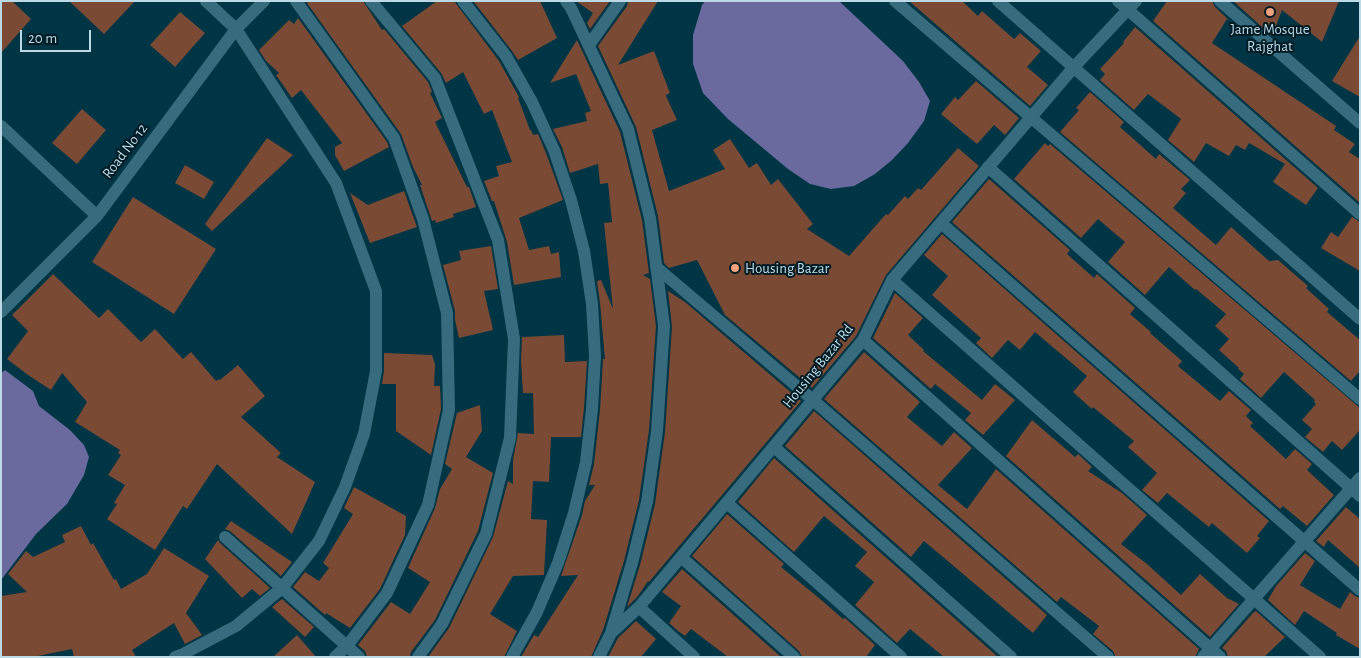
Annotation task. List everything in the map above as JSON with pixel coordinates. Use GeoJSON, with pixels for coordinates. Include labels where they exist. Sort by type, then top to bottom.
{"type":"FeatureCollection","features":[{"type":"Feature","properties":{"kind":"street"},"geometry":{"type":"LineString","coordinates":[[175,657],[236,626],[282,588],[319,541],[345,487],[364,434],[376,371],[376,291],[336,183],[236,29],[206,1]]}},
{"type":"Feature","properties":{"kind":"street","name":"Road No 12"},"geometry":{"type":"LineString","coordinates":[[1,312],[97,216],[236,29],[264,1]]}},
{"type":"Feature","properties":{"kind":"street"},"geometry":{"type":"LineString","coordinates":[[296,1],[394,138],[423,219],[447,313],[449,410],[428,505],[387,593],[346,646],[335,657]]}},
{"type":"Feature","properties":{"kind":"street"},"geometry":{"type":"LineString","coordinates":[[371,1],[435,78],[498,240],[514,339],[510,438],[486,534],[442,624],[418,657]]}},
{"type":"Feature","properties":{"kind":"street"},"geometry":{"type":"LineString","coordinates":[[463,1],[506,56],[532,102],[554,150],[571,200],[584,251],[592,304],[594,356],[592,409],[584,470],[574,513],[558,563],[537,612],[512,657]]}},
{"type":"Feature","properties":{"kind":"street"},"geometry":{"type":"LineString","coordinates":[[566,1],[572,8],[628,130],[650,218],[664,326],[657,431],[648,502],[611,633]]}},
{"type":"Feature","properties":{"kind":"street"},"geometry":{"type":"LineString","coordinates":[[589,45],[620,1]]}},
{"type":"Feature","properties":{"kind":"street"},"geometry":{"type":"LineString","coordinates":[[896,1],[1360,399]]}},
{"type":"Feature","properties":{"kind":"street"},"geometry":{"type":"LineString","coordinates":[[998,1],[1360,319]]}},
{"type":"Feature","properties":{"kind":"street"},"geometry":{"type":"LineString","coordinates":[[1118,1],[1132,6],[1360,214]]}},
{"type":"Feature","properties":{"kind":"street"},"geometry":{"type":"LineString","coordinates":[[1220,1],[1360,122]]}},
{"type":"Feature","properties":{"kind":"street","name":"Housing Bazar Rd"},"geometry":{"type":"LineString","coordinates":[[599,657],[611,633],[639,607],[863,340],[892,280],[1030,117],[1132,6]]}},
{"type":"Feature","properties":{"kind":"street"},"geometry":{"type":"LineString","coordinates":[[1,126],[97,216]]}},
{"type":"Feature","properties":{"kind":"street"},"geometry":{"type":"LineString","coordinates":[[988,167],[1355,492]]}},
{"type":"Feature","properties":{"kind":"street"},"geometry":{"type":"LineString","coordinates":[[941,223],[1360,590]]}},
{"type":"Feature","properties":{"kind":"street"},"geometry":{"type":"LineString","coordinates":[[656,267],[813,400],[1108,657]]}},
{"type":"Feature","properties":{"kind":"street"},"geometry":{"type":"LineString","coordinates":[[892,280],[1320,657]]}},
{"type":"Feature","properties":{"kind":"street"},"geometry":{"type":"LineString","coordinates":[[863,340],[1211,654],[1255,598],[1305,541],[1355,492],[1360,478]]}},
{"type":"Feature","properties":{"kind":"street"},"geometry":{"type":"LineString","coordinates":[[774,447],[1011,657]]}},
{"type":"Feature","properties":{"kind":"street"},"geometry":{"type":"LineString","coordinates":[[727,503],[901,657]]}},
{"type":"Feature","properties":{"kind":"street"},"geometry":{"type":"LineString","coordinates":[[225,537],[359,657]]}},
{"type":"Feature","properties":{"kind":"street"},"geometry":{"type":"LineString","coordinates":[[681,557],[794,657]]}},
{"type":"Feature","properties":{"kind":"street"},"geometry":{"type":"LineString","coordinates":[[639,607],[694,657]]}},
{"type":"Feature","properties":{"kind":"water"},"geometry":{"type":"Polygon","coordinates":[[[705,1],[839,1],[903,61],[919,82],[930,101],[924,121],[908,143],[892,160],[875,174],[854,186],[831,189],[810,184],[788,169],[728,119],[703,93],[693,64],[693,35],[705,1]]]}},
{"type":"Feature","properties":{"kind":"water"},"geometry":{"type":"Polygon","coordinates":[[[5,370],[33,391],[39,406],[70,430],[84,445],[89,457],[84,475],[67,504],[36,534],[1,580],[1,373],[5,370]]]}},
{"type":"Feature","properties":{"kind":"building"},"geometry":{"type":"Polygon","coordinates":[[[1,1],[12,1],[31,19],[1,53],[1,1]]]}},
{"type":"Feature","properties":{"kind":"building"},"geometry":{"type":"Polygon","coordinates":[[[69,1],[135,1],[104,34],[69,1]]]}},
{"type":"Feature","properties":{"kind":"building"},"geometry":{"type":"Polygon","coordinates":[[[309,1],[363,1],[382,30],[384,29],[428,82],[432,92],[430,93],[442,118],[435,122],[467,187],[469,187],[476,207],[453,214],[454,217],[436,223],[435,220],[432,221],[420,185],[422,185],[401,134],[307,3],[309,1]]]}},
{"type":"Feature","properties":{"kind":"building"},"geometry":{"type":"Polygon","coordinates":[[[437,1],[454,1],[499,61],[519,97],[530,130],[533,135],[538,134],[563,200],[519,218],[529,250],[549,246],[551,254],[559,252],[561,277],[514,285],[507,242],[494,201],[492,201],[484,181],[499,176],[496,166],[512,162],[492,110],[484,114],[463,72],[446,83],[441,73],[402,26],[437,1]]]}},
{"type":"Feature","properties":{"kind":"building"},"geometry":{"type":"Polygon","coordinates":[[[475,1],[540,1],[557,38],[518,60],[475,1]]]}},
{"type":"Feature","properties":{"kind":"building"},"geometry":{"type":"Polygon","coordinates":[[[576,1],[610,1],[590,29],[587,23],[593,13],[576,1]]]}},
{"type":"Feature","properties":{"kind":"building"},"geometry":{"type":"Polygon","coordinates":[[[628,1],[658,1],[618,65],[654,51],[670,93],[666,96],[677,120],[652,130],[669,191],[725,169],[713,150],[730,139],[749,168],[757,163],[771,185],[778,179],[813,224],[807,229],[849,256],[886,214],[888,215],[905,196],[908,199],[918,188],[921,190],[958,148],[979,166],[886,275],[856,336],[812,388],[725,315],[697,260],[669,268],[664,263],[658,216],[636,127],[598,46],[627,6],[628,1]]]}},
{"type":"Feature","properties":{"kind":"building"},"geometry":{"type":"Polygon","coordinates":[[[909,1],[962,1],[978,16],[982,11],[1014,39],[1020,33],[1041,51],[1027,67],[1048,85],[1030,106],[909,1]]]}},
{"type":"Feature","properties":{"kind":"building"},"geometry":{"type":"Polygon","coordinates":[[[1167,1],[1212,1],[1215,7],[1231,22],[1227,19],[1212,43],[1336,126],[1334,130],[1355,144],[1349,152],[1360,159],[1360,203],[1153,21],[1167,1]]]}},
{"type":"Feature","properties":{"kind":"building"},"geometry":{"type":"Polygon","coordinates":[[[1233,1],[1339,1],[1322,42],[1282,10],[1272,36],[1233,1]]]}},
{"type":"Feature","properties":{"kind":"building"},"geometry":{"type":"Polygon","coordinates":[[[180,12],[205,33],[175,67],[150,45],[180,12]]]}},
{"type":"Feature","properties":{"kind":"building"},"geometry":{"type":"Polygon","coordinates":[[[298,18],[389,147],[344,171],[335,155],[335,147],[342,143],[301,90],[292,98],[276,75],[279,73],[266,61],[259,50],[289,20],[294,24],[298,18]]]}},
{"type":"Feature","properties":{"kind":"building"},"geometry":{"type":"Polygon","coordinates":[[[1135,27],[1318,188],[1306,205],[1273,182],[1285,164],[1249,143],[1245,150],[1236,145],[1229,156],[1206,143],[1194,162],[1168,140],[1181,119],[1148,94],[1134,110],[1100,80],[1105,74],[1100,69],[1124,43],[1135,27]]]}},
{"type":"Feature","properties":{"kind":"building"},"geometry":{"type":"Polygon","coordinates":[[[1360,36],[1360,97],[1332,81],[1360,36]]]}},
{"type":"Feature","properties":{"kind":"building"},"geometry":{"type":"Polygon","coordinates":[[[577,40],[620,132],[642,220],[649,273],[643,275],[650,279],[656,326],[649,430],[639,500],[624,561],[603,630],[591,657],[521,657],[534,635],[538,637],[578,575],[561,576],[585,501],[595,485],[589,485],[594,464],[603,359],[605,359],[597,281],[601,280],[613,309],[604,223],[612,222],[608,183],[600,184],[598,164],[570,173],[562,147],[553,129],[587,121],[585,113],[591,111],[576,74],[550,83],[577,40]]]}},
{"type":"Feature","properties":{"kind":"building"},"geometry":{"type":"Polygon","coordinates":[[[976,81],[1019,118],[1005,135],[994,125],[977,144],[941,114],[955,97],[958,100],[976,81]]]}},
{"type":"Feature","properties":{"kind":"building"},"geometry":{"type":"Polygon","coordinates":[[[1090,92],[1124,122],[1120,127],[1156,159],[1159,154],[1190,180],[1181,189],[1186,193],[1173,208],[1216,245],[1231,227],[1269,261],[1278,260],[1308,286],[1306,288],[1329,309],[1327,312],[1360,340],[1360,371],[1351,381],[1060,132],[1079,110],[1076,108],[1090,92]]]}},
{"type":"Feature","properties":{"kind":"building"},"geometry":{"type":"Polygon","coordinates":[[[82,109],[106,130],[77,164],[52,143],[82,109]]]}},
{"type":"Feature","properties":{"kind":"building"},"geometry":{"type":"Polygon","coordinates":[[[267,138],[293,155],[212,231],[205,224],[267,138]]]}},
{"type":"Feature","properties":{"kind":"building"},"geometry":{"type":"Polygon","coordinates":[[[1045,143],[1048,146],[1050,144],[1360,408],[1360,430],[1342,450],[1332,441],[1323,452],[1305,437],[1312,429],[1302,420],[1316,404],[1315,400],[1284,372],[1261,398],[1240,379],[1244,374],[1219,350],[1229,339],[1215,326],[1226,314],[1196,289],[1169,267],[1145,295],[1108,262],[1125,242],[1098,219],[1081,238],[1014,179],[1045,143]]]}},
{"type":"Feature","properties":{"kind":"building"},"geometry":{"type":"Polygon","coordinates":[[[185,165],[214,182],[204,199],[175,183],[185,165]]]}},
{"type":"Feature","properties":{"kind":"building"},"geometry":{"type":"Polygon","coordinates":[[[989,179],[1070,250],[1067,254],[1094,278],[1097,274],[1135,308],[1130,314],[1182,361],[1178,366],[1220,401],[1229,391],[1251,410],[1246,416],[1253,423],[1250,426],[1286,459],[1295,449],[1312,464],[1307,470],[1334,495],[1307,526],[1283,506],[1280,509],[952,222],[989,179]]]}},
{"type":"Feature","properties":{"kind":"building"},"geometry":{"type":"Polygon","coordinates":[[[404,191],[417,227],[370,243],[350,193],[368,205],[404,191]]]}},
{"type":"Feature","properties":{"kind":"building"},"geometry":{"type":"Polygon","coordinates":[[[133,197],[216,249],[174,314],[92,262],[133,197]]]}},
{"type":"Feature","properties":{"kind":"building"},"geometry":{"type":"Polygon","coordinates":[[[1352,217],[1360,222],[1360,271],[1321,248],[1331,232],[1338,237],[1352,217]]]}},
{"type":"Feature","properties":{"kind":"building"},"geometry":{"type":"Polygon","coordinates":[[[942,234],[1269,521],[1257,536],[1260,538],[1247,553],[1212,523],[1209,527],[1167,493],[1158,503],[1142,490],[1157,473],[1128,447],[1134,441],[1073,392],[1087,376],[1035,332],[1020,350],[1008,340],[992,358],[976,343],[981,338],[932,295],[948,276],[924,255],[942,234]]]}},
{"type":"Feature","properties":{"kind":"building"},"geometry":{"type":"Polygon","coordinates":[[[491,246],[498,289],[484,291],[493,330],[459,338],[455,311],[443,265],[461,260],[459,251],[491,246]]]}},
{"type":"Feature","properties":{"kind":"building"},"geometry":{"type":"Polygon","coordinates":[[[53,274],[99,318],[108,309],[141,342],[155,329],[183,359],[191,352],[216,381],[220,380],[238,365],[265,396],[241,417],[281,453],[277,457],[315,482],[292,534],[217,464],[187,509],[183,506],[155,550],[107,519],[117,504],[114,503],[125,485],[108,475],[121,455],[118,453],[120,450],[75,422],[87,402],[62,373],[51,390],[7,359],[28,331],[12,315],[53,274]]]}},
{"type":"Feature","properties":{"kind":"building"},"geometry":{"type":"Polygon","coordinates":[[[668,291],[685,302],[801,401],[627,607],[640,565],[655,504],[665,432],[672,327],[668,291]]]}},
{"type":"Feature","properties":{"kind":"building"},"geometry":{"type":"Polygon","coordinates":[[[895,293],[923,318],[908,335],[923,351],[982,400],[995,384],[1015,400],[983,435],[965,420],[971,413],[935,384],[931,389],[873,338],[895,293]]]}},
{"type":"Feature","properties":{"kind":"building"},"geometry":{"type":"Polygon","coordinates":[[[564,335],[565,362],[587,361],[584,408],[581,437],[551,437],[549,482],[533,481],[531,519],[547,520],[544,575],[513,576],[490,614],[517,631],[504,657],[428,657],[449,628],[493,537],[508,481],[513,484],[513,460],[518,433],[534,434],[533,393],[523,393],[522,337],[564,335]]]}},
{"type":"Feature","properties":{"kind":"building"},"geometry":{"type":"Polygon","coordinates":[[[864,352],[920,402],[907,417],[942,446],[954,432],[972,448],[938,485],[967,509],[996,469],[1199,649],[1195,657],[1116,657],[1113,651],[1093,634],[1099,626],[1061,597],[1057,602],[824,399],[864,352]]]}},
{"type":"Feature","properties":{"kind":"building"},"geometry":{"type":"Polygon","coordinates":[[[384,353],[432,355],[435,364],[434,386],[440,386],[441,409],[431,455],[396,431],[396,384],[382,384],[384,353]]]}},
{"type":"Feature","properties":{"kind":"building"},"geometry":{"type":"Polygon","coordinates":[[[480,405],[482,431],[466,457],[493,473],[478,531],[435,620],[411,652],[410,657],[367,657],[365,651],[358,645],[391,602],[410,614],[430,582],[408,568],[435,508],[440,489],[452,469],[445,464],[457,413],[480,405]]]}},
{"type":"Feature","properties":{"kind":"building"},"geometry":{"type":"Polygon","coordinates":[[[814,411],[1047,615],[1033,633],[924,541],[911,557],[785,446],[814,411]]]}},
{"type":"Feature","properties":{"kind":"building"},"geometry":{"type":"Polygon","coordinates":[[[1032,420],[1075,457],[1078,454],[1092,467],[1088,471],[1122,493],[1147,515],[1121,544],[1147,564],[1181,595],[1200,574],[1227,598],[1239,604],[1210,637],[1006,456],[1032,420]]]}},
{"type":"Feature","properties":{"kind":"building"},"geometry":{"type":"Polygon","coordinates":[[[774,458],[998,657],[944,657],[910,629],[897,643],[855,605],[874,582],[855,566],[867,552],[824,516],[794,552],[738,502],[774,458]]]}},
{"type":"Feature","properties":{"kind":"building"},"geometry":{"type":"Polygon","coordinates":[[[354,487],[406,516],[405,535],[380,589],[350,628],[326,613],[325,615],[293,587],[305,572],[319,581],[329,568],[323,563],[353,514],[344,508],[354,487]]]}},
{"type":"Feature","properties":{"kind":"building"},"geometry":{"type":"Polygon","coordinates":[[[1346,507],[1360,519],[1360,568],[1328,540],[1324,547],[1316,541],[1346,507]]]}},
{"type":"Feature","properties":{"kind":"building"},"geometry":{"type":"Polygon","coordinates":[[[727,514],[784,564],[781,567],[843,619],[845,618],[875,645],[866,657],[802,657],[799,651],[692,556],[727,514]]]}},
{"type":"Feature","properties":{"kind":"building"},"geometry":{"type":"Polygon","coordinates":[[[231,521],[292,562],[281,576],[230,531],[225,529],[231,521]]]}},
{"type":"Feature","properties":{"kind":"building"},"geometry":{"type":"Polygon","coordinates":[[[81,526],[91,545],[93,543],[121,589],[147,574],[164,548],[209,576],[186,613],[202,635],[185,644],[174,623],[132,650],[136,657],[74,657],[72,649],[33,657],[1,657],[1,596],[27,592],[8,574],[26,551],[33,557],[65,542],[62,535],[81,526]]]}},
{"type":"Feature","properties":{"kind":"building"},"geometry":{"type":"Polygon","coordinates":[[[218,540],[270,588],[260,596],[252,589],[242,598],[205,559],[218,540]]]}},
{"type":"Feature","properties":{"kind":"building"},"geometry":{"type":"Polygon","coordinates":[[[1305,553],[1315,561],[1300,585],[1340,609],[1350,592],[1360,598],[1360,649],[1336,635],[1337,633],[1304,611],[1295,625],[1268,600],[1276,586],[1305,553]]]}},
{"type":"Feature","properties":{"kind":"building"},"geometry":{"type":"Polygon","coordinates":[[[682,569],[781,657],[728,657],[691,629],[685,636],[669,623],[681,606],[662,592],[682,569]]]}},
{"type":"Feature","properties":{"kind":"building"},"geometry":{"type":"Polygon","coordinates":[[[282,599],[314,627],[305,637],[272,607],[282,599]]]}},
{"type":"Feature","properties":{"kind":"building"},"geometry":{"type":"Polygon","coordinates":[[[1256,611],[1285,637],[1264,657],[1228,657],[1226,651],[1222,648],[1256,611]]]}},
{"type":"Feature","properties":{"kind":"building"},"geometry":{"type":"Polygon","coordinates":[[[636,621],[656,639],[641,657],[608,657],[618,638],[636,621]]]}},
{"type":"Feature","properties":{"kind":"building"},"geometry":{"type":"Polygon","coordinates":[[[297,635],[316,657],[273,657],[297,635]]]}},
{"type":"Feature","properties":{"kind":"place","name":"Jame Mosque Rajghat"},"geometry":{"type":"Point","coordinates":[1270,12]}},
{"type":"Feature","properties":{"kind":"place","name":"Housing Bazar"},"geometry":{"type":"Point","coordinates":[735,268]}}]}
